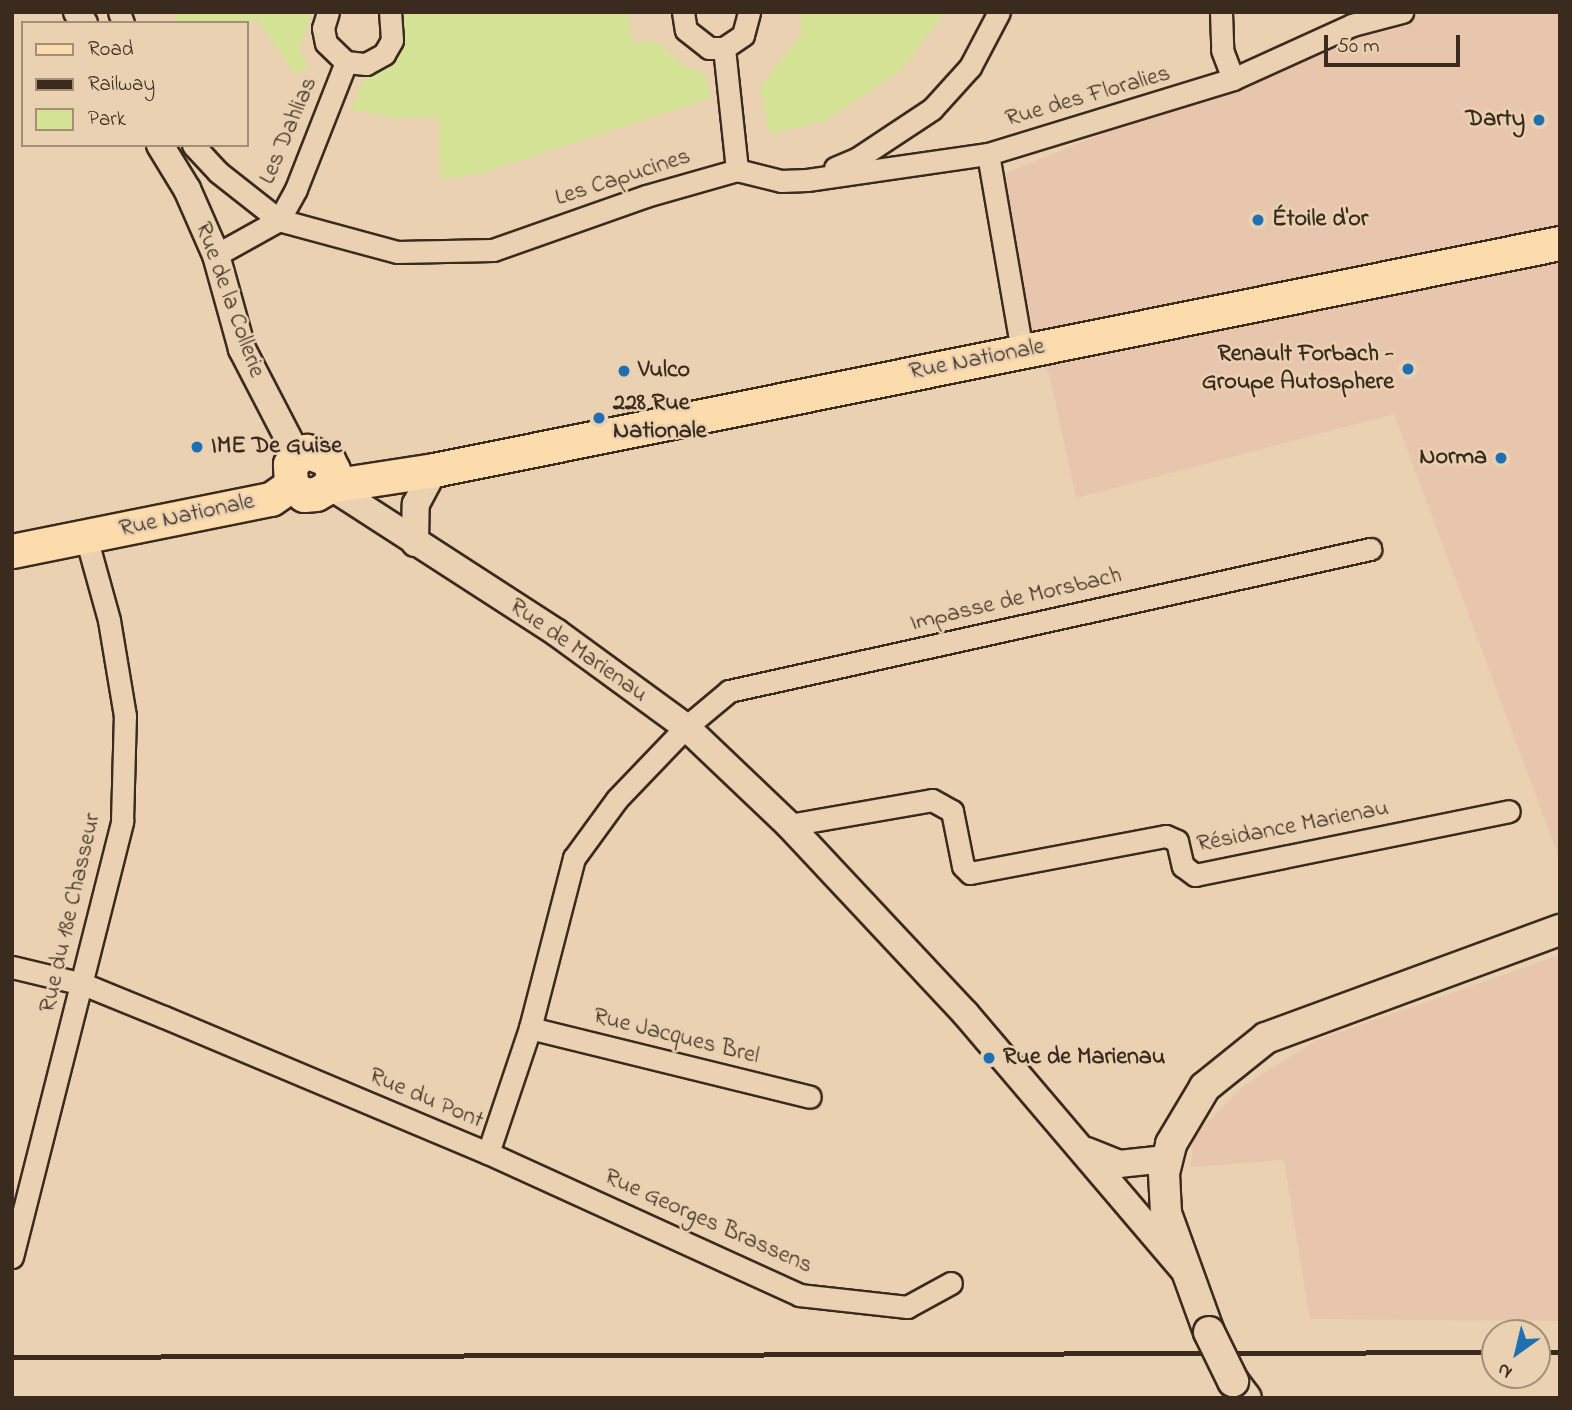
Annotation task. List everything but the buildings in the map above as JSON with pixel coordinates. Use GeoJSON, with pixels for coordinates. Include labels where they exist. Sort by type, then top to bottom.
{"type":"FeatureCollection","features":[{"type":"Feature","properties":{"kind":"main road","name":"Rue Nationale"},"geometry":{"type":"LineString","coordinates":[[12,551],[271,499],[311,472],[393,476],[434,470],[1560,243]]}},
{"type":"Feature","properties":{"kind":"main road"},"geometry":{"type":"LineString","coordinates":[[1239,1392],[1209,1332],[1183,1269],[1166,1213],[1166,1159],[1184,1117],[1205,1087],[1266,1038],[1560,930]]}},
{"type":"Feature","properties":{"kind":"street","name":"Les Dahlias"},"geometry":{"type":"LineString","coordinates":[[328,12],[323,28],[326,43],[346,62],[366,64],[384,54],[393,40],[390,12]]}},
{"type":"Feature","properties":{"kind":"street"},"geometry":{"type":"LineString","coordinates":[[683,12],[686,30],[695,42],[724,48],[743,35],[750,12]]}},
{"type":"Feature","properties":{"kind":"street"},"geometry":{"type":"LineString","coordinates":[[807,180],[858,158],[932,109],[970,67],[999,12]]}},
{"type":"Feature","properties":{"kind":"street"},"geometry":{"type":"LineString","coordinates":[[1221,12],[1222,50],[1233,79]]}},
{"type":"Feature","properties":{"kind":"street","name":"Rue des Floralies"},"geometry":{"type":"LineString","coordinates":[[1022,351],[988,153],[1233,79],[1352,25],[1402,12]]}},
{"type":"Feature","properties":{"kind":"street"},"geometry":{"type":"LineString","coordinates":[[724,48],[737,170]]}},
{"type":"Feature","properties":{"kind":"street","name":"Les Dahlias"},"geometry":{"type":"LineString","coordinates":[[279,220],[296,189],[346,62]]}},
{"type":"Feature","properties":{"kind":"street","name":"Rue de la Collerie"},"geometry":{"type":"LineString","coordinates":[[161,147],[187,189],[216,255],[242,349],[311,472]]}},
{"type":"Feature","properties":{"kind":"street","name":"Les Capucines"},"geometry":{"type":"LineString","coordinates":[[195,147],[218,172],[279,220],[397,252],[493,250],[646,196],[737,170],[781,181],[807,180],[988,153]]}},
{"type":"Feature","properties":{"kind":"street"},"geometry":{"type":"LineString","coordinates":[[216,255],[279,220]]}},
{"type":"Feature","properties":{"kind":"street"},"geometry":{"type":"LineString","coordinates":[[415,543],[416,504],[434,470]]}},
{"type":"Feature","properties":{"kind":"street","name":"Rue de Marienau"},"geometry":{"type":"LineString","coordinates":[[311,472],[415,543],[557,633],[686,727],[789,825],[965,1013],[1085,1150],[1183,1269]]}},
{"type":"Feature","properties":{"kind":"street","name":"Rue du 18e Chasseur"},"geometry":{"type":"LineString","coordinates":[[12,1257],[122,821],[125,716],[109,620],[86,537]]}},
{"type":"Feature","properties":{"kind":"street","name":"Impasse de Morsbach"},"geometry":{"type":"LineString","coordinates":[[686,727],[729,691],[1370,549]]}},
{"type":"Feature","properties":{"kind":"street","name":"Rue du Pont"},"geometry":{"type":"LineString","coordinates":[[12,967],[83,984],[488,1153],[530,1028],[575,858],[617,799],[686,727]]}},
{"type":"Feature","properties":{"kind":"street","name":"Résidance Marienau"},"geometry":{"type":"LineString","coordinates":[[789,825],[932,800],[952,811],[963,866],[970,873],[1166,836],[1177,841],[1183,866],[1195,875],[1509,811]]}},
{"type":"Feature","properties":{"kind":"street","name":"Rue Jacques Brel"},"geometry":{"type":"LineString","coordinates":[[530,1028],[810,1097]]}},
{"type":"Feature","properties":{"kind":"street"},"geometry":{"type":"LineString","coordinates":[[1085,1150],[1119,1164],[1166,1159]]}},
{"type":"Feature","properties":{"kind":"street","name":"Rue Georges Brassens"},"geometry":{"type":"LineString","coordinates":[[488,1153],[799,1295],[907,1307],[951,1283]]}},
{"type":"Feature","properties":{"kind":"shaded area"},"geometry":{"type":"Polygon","coordinates":[[[1424,12],[1560,12],[1560,860],[1394,414],[1076,498],[1050,377],[1030,336],[999,176],[1360,29],[1424,12]]]}},
{"type":"Feature","properties":{"kind":"shaded area"},"geometry":{"type":"Polygon","coordinates":[[[1560,955],[1560,1321],[1310,1319],[1284,1160],[1191,1167],[1193,1137],[1243,1086],[1315,1041],[1560,955]]]}},
{"type":"Feature","properties":{"kind":"green space"},"geometry":{"type":"Polygon","coordinates":[[[173,12],[312,12],[299,50],[309,67],[295,74],[257,19],[248,24],[248,21],[176,21],[173,12]]]}},
{"type":"Feature","properties":{"kind":"green space"},"geometry":{"type":"Polygon","coordinates":[[[398,12],[627,12],[633,43],[654,40],[684,65],[705,74],[711,98],[479,174],[441,179],[439,117],[395,118],[352,110],[360,86],[403,41],[398,12]]]}},
{"type":"Feature","properties":{"kind":"green space"},"geometry":{"type":"Polygon","coordinates":[[[801,12],[945,12],[900,71],[825,121],[770,134],[760,87],[801,34],[801,12]]]}},
{"type":"Feature","properties":{"kind":"railway"},"geometry":{"type":"LineString","coordinates":[[12,1357],[1481,1352]]}},
{"type":"Feature","properties":{"kind":"railway"},"geometry":{"type":"LineString","coordinates":[[1551,1352],[1560,1352]]}},
{"type":"Feature","properties":{"kind":"place","name":"Darty"},"geometry":{"type":"Point","coordinates":[1539,120]}},
{"type":"Feature","properties":{"kind":"place","name":"Étoile d'or"},"geometry":{"type":"Point","coordinates":[1258,220]}},
{"type":"Feature","properties":{"kind":"place","name":"Renault Forbach - Groupe Autosphere"},"geometry":{"type":"Point","coordinates":[1408,369]}},
{"type":"Feature","properties":{"kind":"place","name":"Vulco"},"geometry":{"type":"Point","coordinates":[624,371]}},
{"type":"Feature","properties":{"kind":"place","name":"228 Rue Nationale"},"geometry":{"type":"Point","coordinates":[599,418]}},
{"type":"Feature","properties":{"kind":"place","name":"IME De Guise"},"geometry":{"type":"Point","coordinates":[197,447]}},
{"type":"Feature","properties":{"kind":"place","name":"Norma"},"geometry":{"type":"Point","coordinates":[1501,458]}},
{"type":"Feature","properties":{"kind":"place","name":"Rue de Marienau"},"geometry":{"type":"Point","coordinates":[989,1058]}}]}
